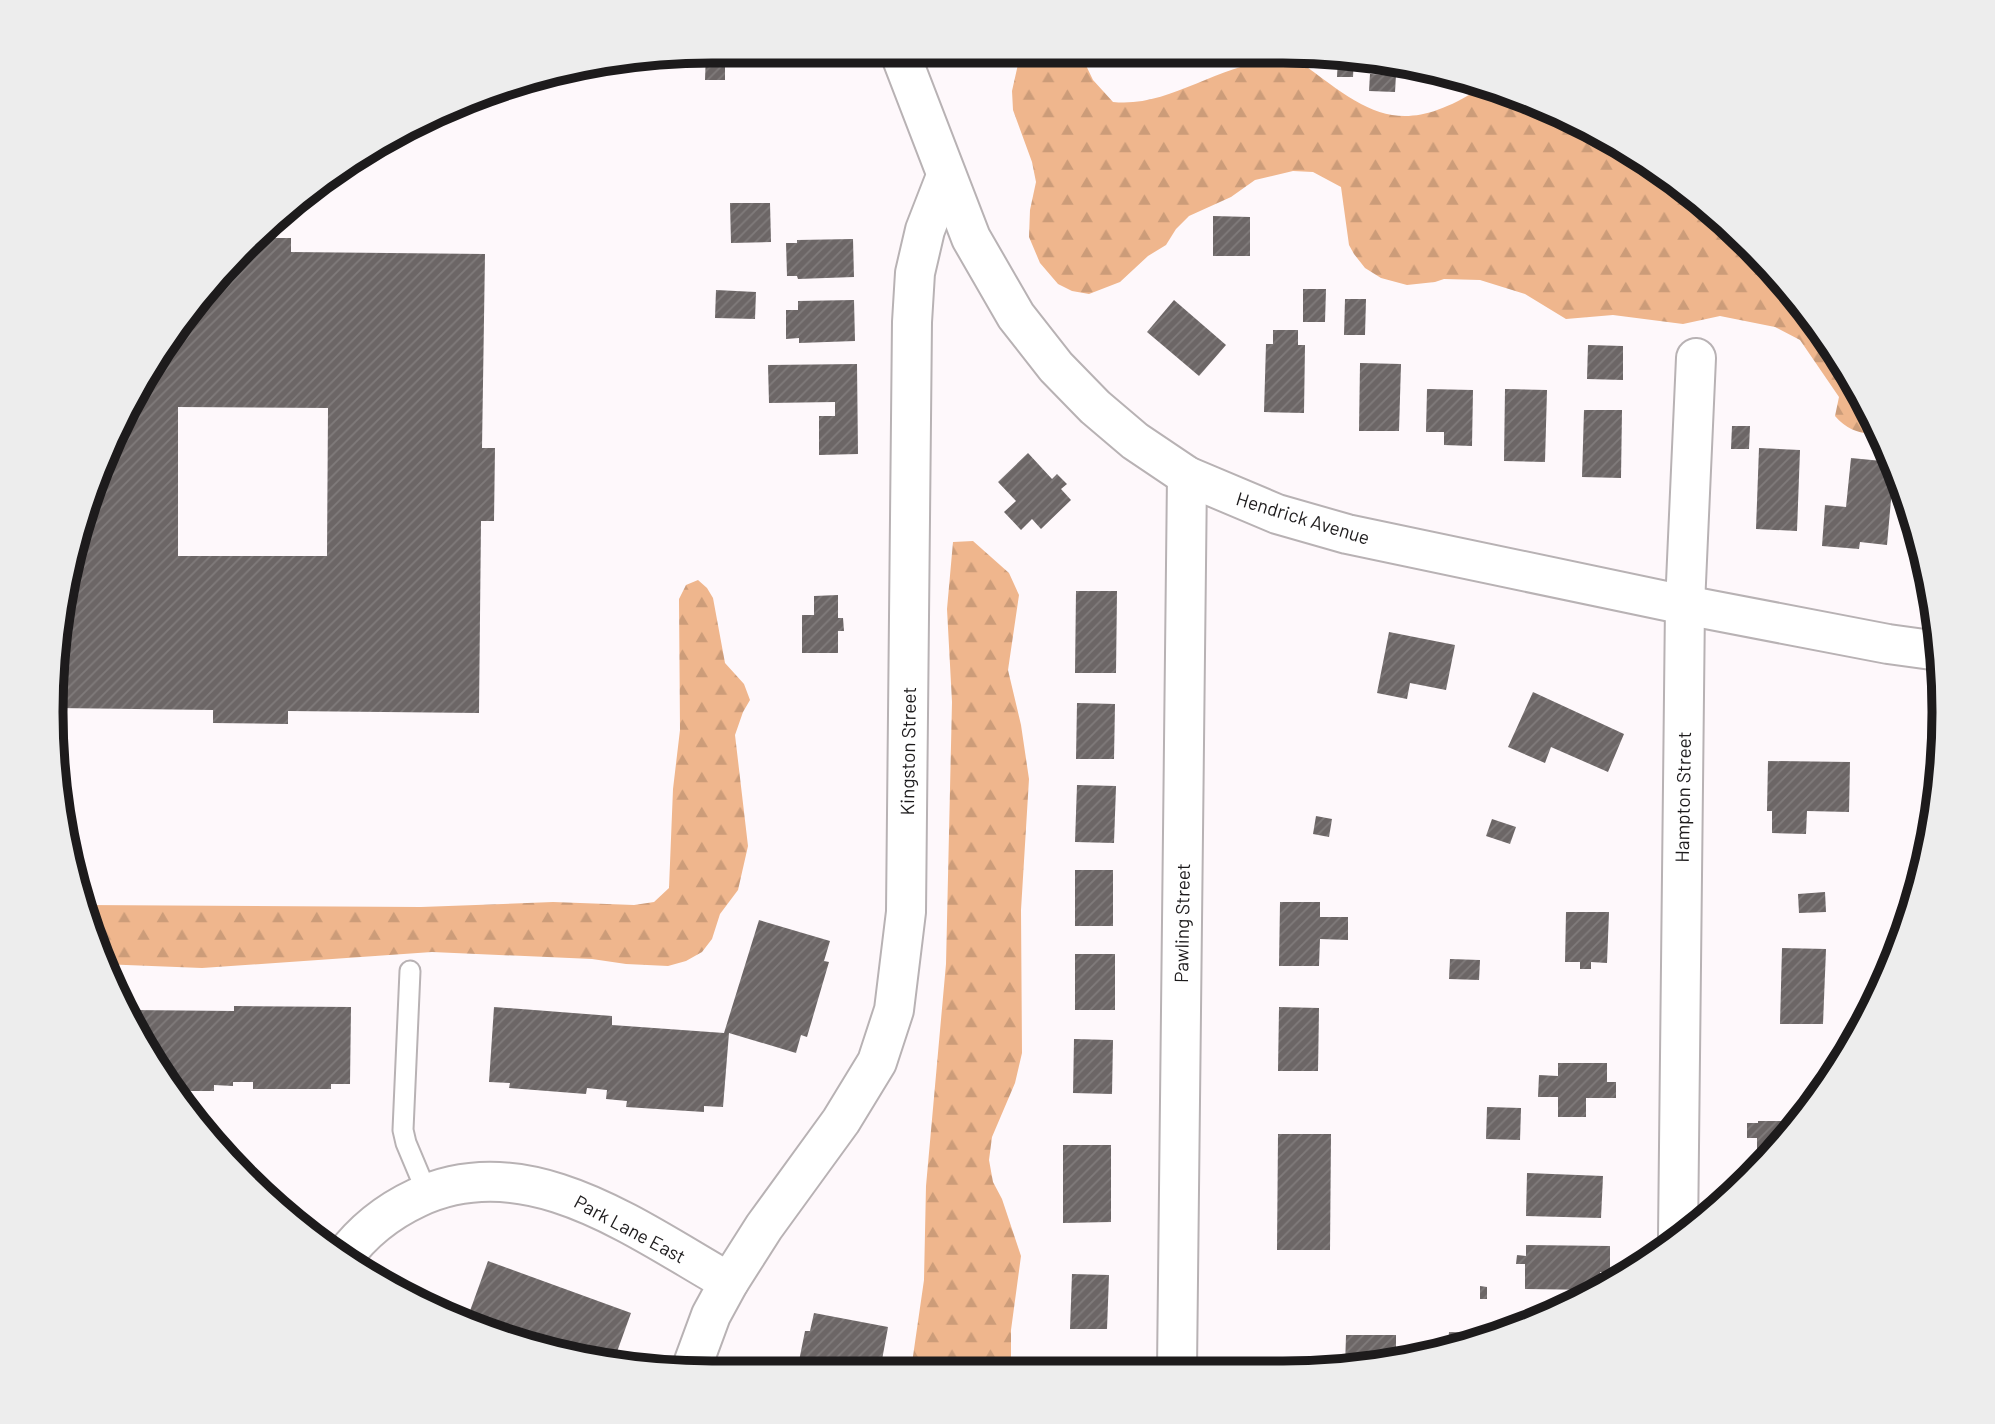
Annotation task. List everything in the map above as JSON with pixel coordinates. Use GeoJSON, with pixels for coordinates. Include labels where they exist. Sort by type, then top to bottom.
{"type":"FeatureCollection","features":[{"type":"Feature","properties":{"kind":"street","name":"Hendrick Avenue"},"geometry":{"type":"LineString","coordinates":[[904,63],[971,238],[1016,316],[1036,344],[1094,407],[1135,441],[1187,477],[1276,514],[1347,534],[1685,605],[1929,650]]}},
{"type":"Feature","properties":{"kind":"street","name":"Kingston Street"},"geometry":{"type":"LineString","coordinates":[[694,1361],[711,1315],[729,1282],[764,1227],[841,1121],[877,1062],[894,1010],[906,912],[912,322],[915,273],[925,230],[946,176]]}},
{"type":"Feature","properties":{"kind":"street","name":"Hampton Street"},"geometry":{"type":"LineString","coordinates":[[1678,1227],[1685,605],[1696,358]]}},
{"type":"Feature","properties":{"kind":"street","name":"Pawling Street"},"geometry":{"type":"LineString","coordinates":[[1177,1361],[1187,477]]}},
{"type":"Feature","properties":{"kind":"street","name":"Park Lane East"},"geometry":{"type":"LineString","coordinates":[[349,1251],[368,1229],[387,1213],[427,1193],[469,1183],[499,1182],[533,1185],[607,1213],[729,1282]]}},
{"type":"Feature","properties":{"kind":"lane"},"geometry":{"type":"LineString","coordinates":[[410,971],[403,1130],[427,1193]]}},
{"type":"Feature","properties":{"kind":"green space"},"geometry":{"type":"Polygon","coordinates":[[[1018,63],[1085,63],[1093,80],[1113,102],[1136,102],[1159,97],[1259,63],[1302,63],[1344,94],[1364,106],[1384,113],[1404,116],[1426,113],[1451,105],[1474,92],[1531,112],[1608,150],[1644,172],[1711,224],[1742,253],[1771,284],[1823,351],[1869,433],[1844,425],[1835,416],[1839,397],[1800,340],[1775,327],[1720,316],[1683,324],[1613,315],[1566,319],[1525,294],[1480,280],[1444,279],[1407,285],[1381,278],[1365,268],[1349,245],[1341,187],[1313,172],[1293,171],[1255,180],[1231,197],[1189,216],[1176,229],[1166,245],[1148,256],[1120,282],[1089,294],[1072,291],[1058,284],[1040,263],[1029,237],[1030,210],[1036,182],[1032,162],[1013,110],[1012,91],[1018,63]]]}},
{"type":"Feature","properties":{"kind":"green space"},"geometry":{"type":"Polygon","coordinates":[[[973,541],[1009,573],[1019,595],[1008,670],[1021,725],[1029,779],[1021,910],[1022,1053],[1015,1083],[992,1137],[989,1160],[993,1182],[1002,1199],[1021,1256],[1011,1330],[1011,1361],[912,1361],[924,1280],[926,1186],[946,964],[952,702],[947,609],[953,542],[973,541]]]}},
{"type":"Feature","properties":{"kind":"green space"},"geometry":{"type":"Polygon","coordinates":[[[698,580],[713,598],[725,663],[744,684],[750,700],[735,735],[748,846],[738,890],[720,914],[712,939],[702,952],[686,961],[668,966],[592,959],[432,952],[202,968],[114,965],[92,905],[421,907],[553,902],[634,905],[654,902],[669,888],[673,789],[680,730],[679,599],[686,585],[698,580]]]}},
{"type":"Feature","properties":{"kind":"building"},"geometry":{"type":"Polygon","coordinates":[[[706,63],[725,63],[725,80],[705,80],[706,63]]]}},
{"type":"Feature","properties":{"kind":"building"},"geometry":{"type":"Polygon","coordinates":[[[1338,65],[1354,67],[1353,77],[1337,77],[1338,65]]]}},
{"type":"Feature","properties":{"kind":"building"},"geometry":{"type":"Polygon","coordinates":[[[1370,74],[1396,75],[1395,92],[1369,91],[1370,74]]]}},
{"type":"Feature","properties":{"kind":"building"},"geometry":{"type":"Polygon","coordinates":[[[730,203],[770,203],[771,242],[731,243],[730,203]]]}},
{"type":"Feature","properties":{"kind":"building"},"geometry":{"type":"Polygon","coordinates":[[[1213,216],[1250,217],[1250,256],[1213,256],[1213,216]]]}},
{"type":"Feature","properties":{"kind":"building"},"geometry":{"type":"Polygon","coordinates":[[[269,238],[291,238],[291,252],[485,254],[482,448],[495,448],[494,521],[481,521],[479,713],[288,711],[288,724],[213,723],[213,710],[63,708],[69,627],[85,544],[112,464],[150,387],[197,317],[224,284],[269,238]],[[178,407],[178,556],[327,556],[328,408],[178,407]]]}},
{"type":"Feature","properties":{"kind":"building"},"geometry":{"type":"Polygon","coordinates":[[[853,239],[854,277],[798,279],[797,276],[787,276],[786,243],[797,243],[797,240],[853,239]]]}},
{"type":"Feature","properties":{"kind":"building"},"geometry":{"type":"Polygon","coordinates":[[[1303,289],[1326,289],[1325,322],[1303,322],[1303,289]]]}},
{"type":"Feature","properties":{"kind":"building"},"geometry":{"type":"Polygon","coordinates":[[[716,290],[756,292],[755,319],[715,318],[716,290]]]}},
{"type":"Feature","properties":{"kind":"building"},"geometry":{"type":"Polygon","coordinates":[[[1345,299],[1366,299],[1365,335],[1344,335],[1345,299]]]}},
{"type":"Feature","properties":{"kind":"building"},"geometry":{"type":"Polygon","coordinates":[[[854,300],[855,341],[799,343],[799,338],[786,339],[786,310],[798,310],[798,301],[854,300]]]}},
{"type":"Feature","properties":{"kind":"building"},"geometry":{"type":"Polygon","coordinates":[[[1174,300],[1226,345],[1199,376],[1147,332],[1174,300]]]}},
{"type":"Feature","properties":{"kind":"building"},"geometry":{"type":"Polygon","coordinates":[[[1273,330],[1298,330],[1298,345],[1305,345],[1304,413],[1264,412],[1266,344],[1273,344],[1273,330]]]}},
{"type":"Feature","properties":{"kind":"building"},"geometry":{"type":"Polygon","coordinates":[[[1588,345],[1623,346],[1623,380],[1587,379],[1588,345]]]}},
{"type":"Feature","properties":{"kind":"building"},"geometry":{"type":"Polygon","coordinates":[[[1360,363],[1401,364],[1399,431],[1359,431],[1360,363]]]}},
{"type":"Feature","properties":{"kind":"building"},"geometry":{"type":"Polygon","coordinates":[[[857,364],[858,454],[819,455],[819,416],[835,416],[835,402],[769,403],[768,365],[857,364]]]}},
{"type":"Feature","properties":{"kind":"building"},"geometry":{"type":"Polygon","coordinates":[[[1427,389],[1473,390],[1472,446],[1444,445],[1444,432],[1426,432],[1427,389]]]}},
{"type":"Feature","properties":{"kind":"building"},"geometry":{"type":"Polygon","coordinates":[[[1505,389],[1547,390],[1545,462],[1504,461],[1505,389]]]}},
{"type":"Feature","properties":{"kind":"building"},"geometry":{"type":"Polygon","coordinates":[[[1584,410],[1622,410],[1621,478],[1582,477],[1584,410]]]}},
{"type":"Feature","properties":{"kind":"building"},"geometry":{"type":"Polygon","coordinates":[[[1732,426],[1750,426],[1749,449],[1731,449],[1732,426]]]}},
{"type":"Feature","properties":{"kind":"building"},"geometry":{"type":"Polygon","coordinates":[[[1759,448],[1800,450],[1797,531],[1756,529],[1759,448]]]}},
{"type":"Feature","properties":{"kind":"building"},"geometry":{"type":"Polygon","coordinates":[[[1028,453],[1052,479],[1057,474],[1067,484],[1061,489],[1071,500],[1041,529],[1032,519],[1021,530],[1004,512],[1016,501],[998,482],[1028,453]]]}},
{"type":"Feature","properties":{"kind":"building"},"geometry":{"type":"Polygon","coordinates":[[[1851,458],[1882,461],[1892,488],[1887,545],[1860,542],[1859,549],[1822,546],[1825,505],[1846,507],[1851,458]]]}},
{"type":"Feature","properties":{"kind":"building"},"geometry":{"type":"Polygon","coordinates":[[[1910,544],[1914,561],[1910,561],[1910,544]]]}},
{"type":"Feature","properties":{"kind":"building"},"geometry":{"type":"Polygon","coordinates":[[[1076,591],[1117,591],[1116,673],[1075,673],[1076,591]]]}},
{"type":"Feature","properties":{"kind":"building"},"geometry":{"type":"Polygon","coordinates":[[[838,595],[838,618],[843,618],[844,631],[838,631],[838,653],[802,653],[802,615],[814,615],[814,596],[838,595]]]}},
{"type":"Feature","properties":{"kind":"building"},"geometry":{"type":"Polygon","coordinates":[[[1389,632],[1455,645],[1446,690],[1410,683],[1407,699],[1377,693],[1389,632]]]}},
{"type":"Feature","properties":{"kind":"building"},"geometry":{"type":"Polygon","coordinates":[[[1533,692],[1624,734],[1608,772],[1551,747],[1545,763],[1508,747],[1533,692]]]}},
{"type":"Feature","properties":{"kind":"building"},"geometry":{"type":"Polygon","coordinates":[[[1077,703],[1115,704],[1114,759],[1076,759],[1077,703]]]}},
{"type":"Feature","properties":{"kind":"building"},"geometry":{"type":"Polygon","coordinates":[[[1768,761],[1850,762],[1849,812],[1807,811],[1806,834],[1772,833],[1772,811],[1767,811],[1768,761]]]}},
{"type":"Feature","properties":{"kind":"building"},"geometry":{"type":"Polygon","coordinates":[[[1077,785],[1116,786],[1114,843],[1075,842],[1077,785]]]}},
{"type":"Feature","properties":{"kind":"building"},"geometry":{"type":"Polygon","coordinates":[[[1316,816],[1332,819],[1329,837],[1313,834],[1316,816]]]}},
{"type":"Feature","properties":{"kind":"building"},"geometry":{"type":"Polygon","coordinates":[[[1492,819],[1516,827],[1510,844],[1486,836],[1492,819]]]}},
{"type":"Feature","properties":{"kind":"building"},"geometry":{"type":"Polygon","coordinates":[[[1075,870],[1113,870],[1113,926],[1075,926],[1075,870]]]}},
{"type":"Feature","properties":{"kind":"building"},"geometry":{"type":"Polygon","coordinates":[[[1825,892],[1826,912],[1799,913],[1798,894],[1825,892]]]}},
{"type":"Feature","properties":{"kind":"building"},"geometry":{"type":"Polygon","coordinates":[[[1280,902],[1320,902],[1320,917],[1348,917],[1348,940],[1320,939],[1319,966],[1279,966],[1280,902]]]}},
{"type":"Feature","properties":{"kind":"building"},"geometry":{"type":"Polygon","coordinates":[[[1566,912],[1609,912],[1607,963],[1591,962],[1591,969],[1580,969],[1580,962],[1565,962],[1566,912]]]}},
{"type":"Feature","properties":{"kind":"building"},"geometry":{"type":"Polygon","coordinates":[[[759,920],[830,941],[824,961],[829,962],[807,1037],[801,1035],[796,1053],[729,1033],[723,1107],[704,1106],[704,1112],[626,1107],[627,1101],[606,1099],[607,1090],[587,1088],[586,1094],[509,1088],[510,1083],[489,1082],[494,1007],[612,1016],[612,1025],[724,1033],[759,920]]]}},
{"type":"Feature","properties":{"kind":"building"},"geometry":{"type":"Polygon","coordinates":[[[1782,948],[1826,949],[1823,1024],[1780,1024],[1782,948]]]}},
{"type":"Feature","properties":{"kind":"building"},"geometry":{"type":"Polygon","coordinates":[[[1075,954],[1115,954],[1115,1010],[1075,1010],[1075,954]]]}},
{"type":"Feature","properties":{"kind":"building"},"geometry":{"type":"Polygon","coordinates":[[[1450,959],[1480,960],[1479,980],[1449,979],[1450,959]]]}},
{"type":"Feature","properties":{"kind":"building"},"geometry":{"type":"Polygon","coordinates":[[[234,1006],[351,1007],[350,1084],[331,1084],[331,1089],[253,1089],[253,1082],[233,1082],[233,1086],[214,1085],[214,1091],[185,1091],[136,1010],[234,1011],[234,1006]]]}},
{"type":"Feature","properties":{"kind":"building"},"geometry":{"type":"Polygon","coordinates":[[[1279,1007],[1319,1008],[1318,1071],[1278,1071],[1279,1007]]]}},
{"type":"Feature","properties":{"kind":"building"},"geometry":{"type":"Polygon","coordinates":[[[1074,1039],[1113,1040],[1112,1094],[1073,1093],[1074,1039]]]}},
{"type":"Feature","properties":{"kind":"building"},"geometry":{"type":"Polygon","coordinates":[[[1558,1063],[1607,1063],[1607,1082],[1616,1082],[1616,1098],[1586,1098],[1586,1117],[1558,1117],[1558,1097],[1538,1097],[1539,1075],[1558,1076],[1558,1063]]]}},
{"type":"Feature","properties":{"kind":"building"},"geometry":{"type":"Polygon","coordinates":[[[1487,1107],[1521,1108],[1520,1140],[1486,1139],[1487,1107]]]}},
{"type":"Feature","properties":{"kind":"building"},"geometry":{"type":"Polygon","coordinates":[[[1787,1121],[1757,1155],[1757,1138],[1747,1138],[1747,1123],[1787,1121]]]}},
{"type":"Feature","properties":{"kind":"building"},"geometry":{"type":"Polygon","coordinates":[[[1278,1134],[1331,1134],[1330,1250],[1277,1250],[1278,1134]]]}},
{"type":"Feature","properties":{"kind":"building"},"geometry":{"type":"Polygon","coordinates":[[[1063,1145],[1111,1145],[1111,1222],[1063,1223],[1063,1145]]]}},
{"type":"Feature","properties":{"kind":"building"},"geometry":{"type":"Polygon","coordinates":[[[1527,1173],[1603,1176],[1601,1218],[1526,1216],[1527,1173]]]}},
{"type":"Feature","properties":{"kind":"building"},"geometry":{"type":"Polygon","coordinates":[[[1526,1245],[1610,1246],[1610,1272],[1600,1272],[1600,1278],[1578,1290],[1525,1289],[1525,1264],[1516,1264],[1517,1255],[1526,1256],[1526,1245]]]}},
{"type":"Feature","properties":{"kind":"building"},"geometry":{"type":"Polygon","coordinates":[[[488,1261],[631,1313],[616,1353],[544,1339],[469,1314],[488,1261]]]}},
{"type":"Feature","properties":{"kind":"building"},"geometry":{"type":"Polygon","coordinates":[[[1072,1274],[1109,1275],[1107,1329],[1070,1329],[1072,1274]]]}},
{"type":"Feature","properties":{"kind":"building"},"geometry":{"type":"Polygon","coordinates":[[[1480,1286],[1487,1287],[1487,1299],[1480,1299],[1480,1286]]]}},
{"type":"Feature","properties":{"kind":"building"},"geometry":{"type":"Polygon","coordinates":[[[814,1313],[888,1327],[882,1361],[799,1361],[805,1331],[810,1331],[814,1313]]]}},
{"type":"Feature","properties":{"kind":"building"},"geometry":{"type":"Polygon","coordinates":[[[1449,1332],[1473,1333],[1451,1339],[1448,1340],[1449,1332]]]}},
{"type":"Feature","properties":{"kind":"building"},"geometry":{"type":"Polygon","coordinates":[[[1346,1335],[1396,1335],[1396,1351],[1345,1358],[1346,1335]]]}},
{"type":"Feature","properties":{"kind":"building"},"geometry":{"type":"Polygon","coordinates":[[[1072,1358],[1110,1359],[1110,1361],[1072,1361],[1072,1358]]]}}]}
